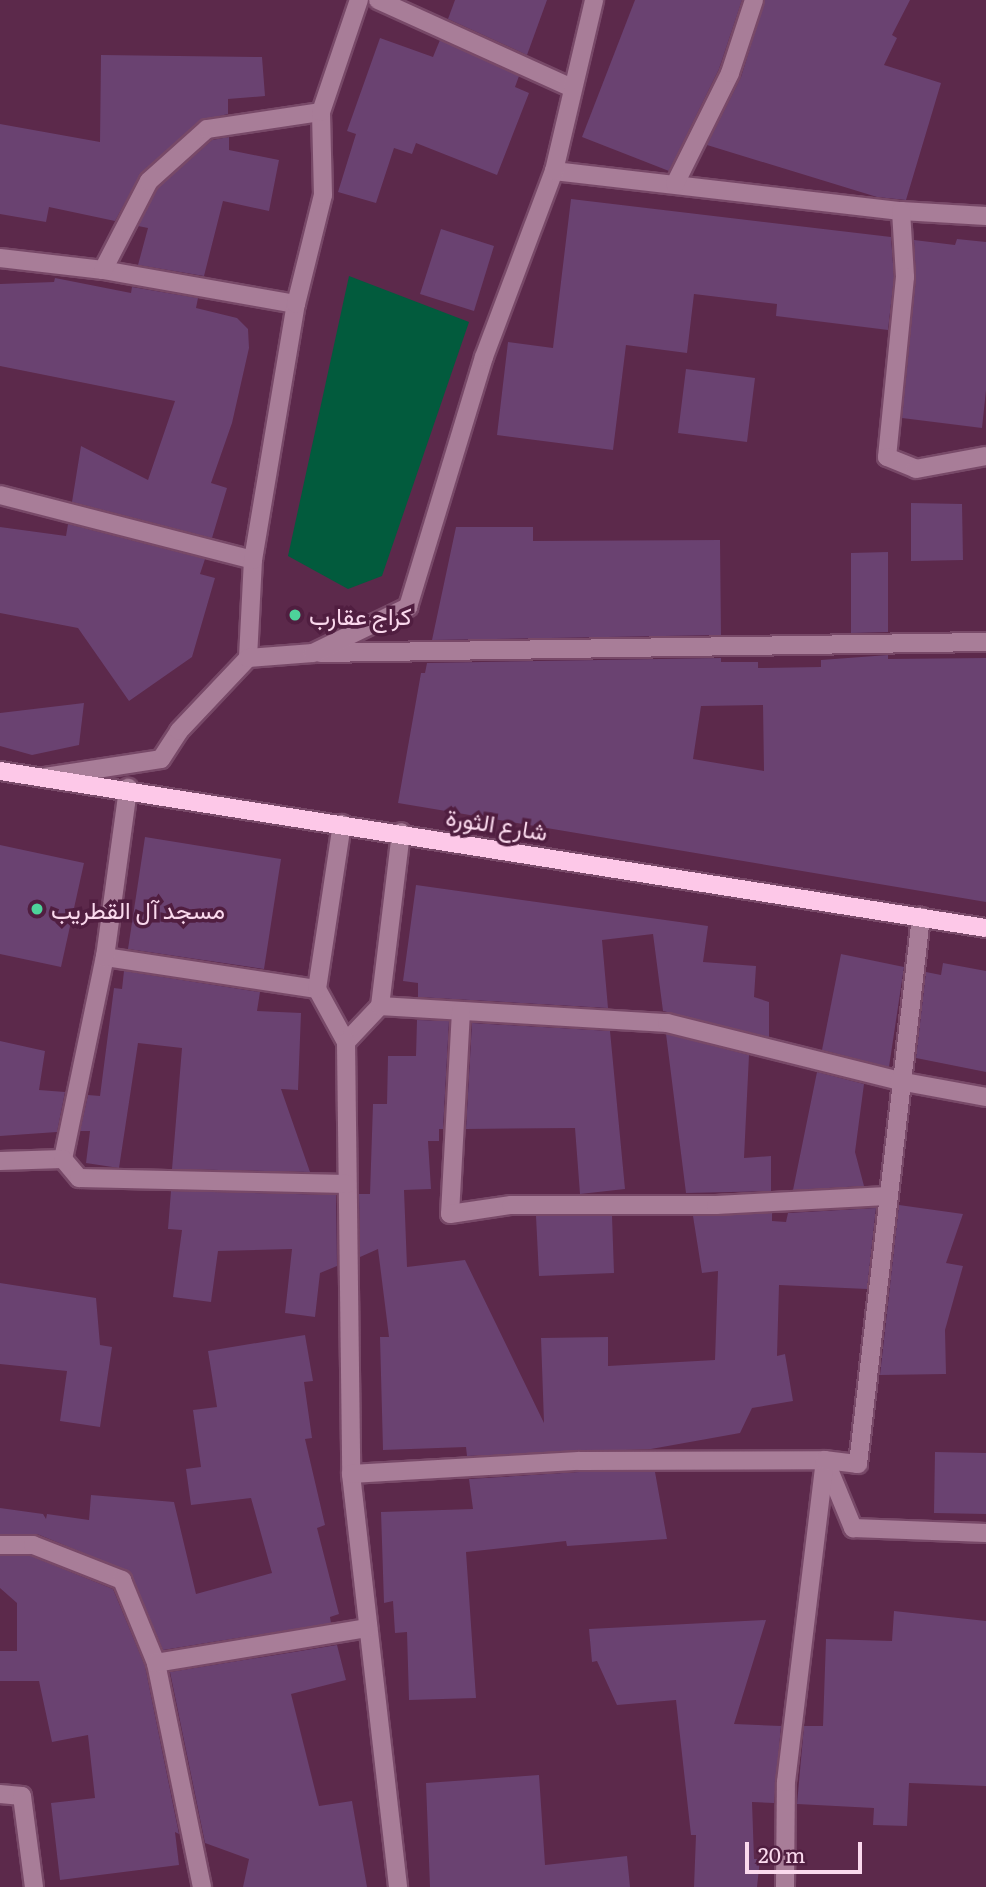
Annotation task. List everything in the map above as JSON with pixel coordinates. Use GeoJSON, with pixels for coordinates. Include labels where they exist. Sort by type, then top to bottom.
{"type":"FeatureCollection","features":[{"type":"Feature","properties":{"kind":"main road","name":"شارع الثورة"},"geometry":{"type":"LineString","coordinates":[[0,771],[401,832],[986,928]]}},
{"type":"Feature","properties":{"kind":"street"},"geometry":{"type":"LineString","coordinates":[[38,778],[160,759],[178,731],[248,658],[253,560],[296,304],[323,195],[321,112],[359,0]]}},
{"type":"Feature","properties":{"kind":"street"},"geometry":{"type":"LineString","coordinates":[[378,0],[570,87]]}},
{"type":"Feature","properties":{"kind":"street"},"geometry":{"type":"LineString","coordinates":[[313,653],[408,607],[484,357],[554,171],[570,87],[594,0]]}},
{"type":"Feature","properties":{"kind":"street"},"geometry":{"type":"LineString","coordinates":[[675,184],[730,73],[754,0]]}},
{"type":"Feature","properties":{"kind":"street"},"geometry":{"type":"LineString","coordinates":[[103,270],[149,181],[207,129],[321,112]]}},
{"type":"Feature","properties":{"kind":"street"},"geometry":{"type":"LineString","coordinates":[[554,171],[901,211],[986,216]]}},
{"type":"Feature","properties":{"kind":"street"},"geometry":{"type":"LineString","coordinates":[[901,211],[905,277],[887,457],[916,469],[986,456]]}},
{"type":"Feature","properties":{"kind":"street"},"geometry":{"type":"LineString","coordinates":[[0,258],[103,270],[296,304]]}},
{"type":"Feature","properties":{"kind":"street"},"geometry":{"type":"LineString","coordinates":[[0,495],[253,560]]}},
{"type":"Feature","properties":{"kind":"street"},"geometry":{"type":"LineString","coordinates":[[248,658],[313,653],[986,642]]}},
{"type":"Feature","properties":{"kind":"street"},"geometry":{"type":"LineString","coordinates":[[63,1159],[105,957],[128,789]]}},
{"type":"Feature","properties":{"kind":"street"},"geometry":{"type":"LineString","coordinates":[[342,824],[317,989],[346,1042],[351,1474],[398,1887]]}},
{"type":"Feature","properties":{"kind":"street"},"geometry":{"type":"LineString","coordinates":[[346,1042],[380,1006],[401,832]]}},
{"type":"Feature","properties":{"kind":"street"},"geometry":{"type":"LineString","coordinates":[[351,1474],[579,1461],[825,1460],[858,1464],[899,1081],[921,917]]}},
{"type":"Feature","properties":{"kind":"street"},"geometry":{"type":"LineString","coordinates":[[105,957],[317,989]]}},
{"type":"Feature","properties":{"kind":"street"},"geometry":{"type":"LineString","coordinates":[[380,1006],[667,1023],[899,1081],[986,1097]]}},
{"type":"Feature","properties":{"kind":"street"},"geometry":{"type":"LineString","coordinates":[[461,1011],[450,1214],[563,1203],[716,1205],[887,1196]]}},
{"type":"Feature","properties":{"kind":"street"},"geometry":{"type":"LineString","coordinates":[[0,1161],[63,1159]]}},
{"type":"Feature","properties":{"kind":"street"},"geometry":{"type":"LineString","coordinates":[[63,1159],[79,1178],[347,1184]]}},
{"type":"Feature","properties":{"kind":"street"},"geometry":{"type":"LineString","coordinates":[[825,1460],[853,1528],[986,1533]]}},
{"type":"Feature","properties":{"kind":"street"},"geometry":{"type":"LineString","coordinates":[[785,1887],[786,1782],[825,1460]]}},
{"type":"Feature","properties":{"kind":"street"},"geometry":{"type":"LineString","coordinates":[[0,1545],[33,1545],[122,1580],[156,1663],[202,1887]]}},
{"type":"Feature","properties":{"kind":"street"},"geometry":{"type":"LineString","coordinates":[[156,1663],[368,1628]]}},
{"type":"Feature","properties":{"kind":"street"},"geometry":{"type":"LineString","coordinates":[[0,1794],[22,1796],[34,1887]]}},
{"type":"Feature","properties":{"kind":"green space"},"geometry":{"type":"Polygon","coordinates":[[[349,276],[469,322],[382,576],[348,589],[288,556],[349,276]]]}},
{"type":"Feature","properties":{"kind":"building"},"geometry":{"type":"Polygon","coordinates":[[[455,0],[547,0],[527,55],[448,19],[455,0]]]}},
{"type":"Feature","properties":{"kind":"building"},"geometry":{"type":"Polygon","coordinates":[[[635,0],[742,0],[719,69],[669,171],[582,137],[635,0]]]}},
{"type":"Feature","properties":{"kind":"building"},"geometry":{"type":"Polygon","coordinates":[[[765,0],[910,0],[892,35],[897,38],[884,65],[941,83],[906,200],[877,197],[707,145],[741,77],[765,0]]]}},
{"type":"Feature","properties":{"kind":"building"},"geometry":{"type":"Polygon","coordinates":[[[380,38],[433,57],[440,40],[519,76],[515,87],[529,93],[497,175],[416,143],[412,154],[394,148],[376,203],[338,192],[356,134],[347,131],[380,38]]]}},
{"type":"Feature","properties":{"kind":"building"},"geometry":{"type":"Polygon","coordinates":[[[101,55],[262,57],[265,96],[228,99],[228,114],[199,121],[141,173],[115,221],[49,207],[46,222],[0,214],[0,124],[100,142],[101,55]]]}},
{"type":"Feature","properties":{"kind":"building"},"geometry":{"type":"Polygon","coordinates":[[[229,137],[229,150],[279,160],[269,211],[223,201],[204,276],[138,265],[148,228],[138,226],[158,188],[212,140],[229,137]]]}},
{"type":"Feature","properties":{"kind":"building"},"geometry":{"type":"Polygon","coordinates":[[[571,199],[891,237],[894,277],[888,330],[776,316],[777,304],[694,294],[687,353],[626,345],[613,450],[497,435],[508,342],[553,348],[571,199]]]}},
{"type":"Feature","properties":{"kind":"building"},"geometry":{"type":"Polygon","coordinates":[[[441,229],[494,246],[474,311],[420,294],[441,229]]]}},
{"type":"Feature","properties":{"kind":"building"},"geometry":{"type":"Polygon","coordinates":[[[957,239],[986,242],[986,390],[982,428],[902,418],[916,278],[914,240],[955,245],[957,239]]]}},
{"type":"Feature","properties":{"kind":"building"},"geometry":{"type":"Polygon","coordinates":[[[55,278],[131,293],[132,287],[198,298],[196,308],[237,318],[248,329],[249,348],[232,423],[211,483],[227,488],[212,538],[72,502],[81,446],[148,480],[175,401],[0,366],[0,284],[54,282],[55,278]]]}},
{"type":"Feature","properties":{"kind":"building"},"geometry":{"type":"Polygon","coordinates":[[[686,369],[755,378],[747,442],[678,433],[686,369]]]}},
{"type":"Feature","properties":{"kind":"building"},"geometry":{"type":"Polygon","coordinates":[[[911,503],[962,504],[963,560],[911,561],[911,503]]]}},
{"type":"Feature","properties":{"kind":"building"},"geometry":{"type":"Polygon","coordinates":[[[68,524],[205,559],[200,574],[215,578],[192,657],[129,701],[78,628],[0,613],[0,527],[66,536],[68,524]]]}},
{"type":"Feature","properties":{"kind":"building"},"geometry":{"type":"Polygon","coordinates":[[[456,527],[533,527],[533,541],[720,540],[721,635],[432,640],[456,527]]]}},
{"type":"Feature","properties":{"kind":"building"},"geometry":{"type":"Polygon","coordinates":[[[888,552],[888,632],[851,633],[851,553],[888,552]]]}},
{"type":"Feature","properties":{"kind":"building"},"geometry":{"type":"Polygon","coordinates":[[[888,655],[888,659],[986,658],[986,902],[398,803],[421,673],[425,673],[427,663],[721,658],[721,662],[758,662],[758,668],[821,667],[821,660],[888,655]],[[763,705],[701,706],[693,759],[764,771],[763,705]]]}},
{"type":"Feature","properties":{"kind":"building"},"geometry":{"type":"Polygon","coordinates":[[[84,703],[79,745],[32,755],[0,746],[0,713],[84,703]]]}},
{"type":"Feature","properties":{"kind":"building"},"geometry":{"type":"Polygon","coordinates":[[[145,837],[281,859],[264,969],[128,949],[145,837]]]}},
{"type":"Feature","properties":{"kind":"building","name":"مسجد آل القطريب"},"geometry":{"type":"Polygon","coordinates":[[[0,845],[84,863],[61,967],[0,954],[0,845]]]}},
{"type":"Feature","properties":{"kind":"building"},"geometry":{"type":"Polygon","coordinates":[[[416,885],[708,926],[703,962],[756,966],[754,997],[769,1002],[769,1037],[663,1011],[653,934],[602,940],[608,1008],[418,997],[418,983],[403,981],[416,885]]]}},
{"type":"Feature","properties":{"kind":"building"},"geometry":{"type":"Polygon","coordinates":[[[841,954],[904,967],[889,1067],[822,1050],[841,954]]]}},
{"type":"Feature","properties":{"kind":"building"},"geometry":{"type":"Polygon","coordinates":[[[943,963],[986,971],[986,1072],[916,1058],[926,972],[941,975],[943,963]]]}},
{"type":"Feature","properties":{"kind":"building"},"geometry":{"type":"Polygon","coordinates":[[[124,971],[260,992],[257,1011],[301,1013],[298,1090],[281,1089],[310,1172],[172,1169],[182,1048],[138,1043],[119,1168],[86,1163],[90,1131],[80,1131],[88,1095],[100,1096],[114,988],[122,989],[124,971]]]}},
{"type":"Feature","properties":{"kind":"building"},"geometry":{"type":"Polygon","coordinates":[[[417,1020],[449,1021],[443,1129],[439,1129],[439,1141],[428,1141],[431,1189],[404,1190],[407,1267],[465,1260],[544,1423],[541,1338],[608,1337],[608,1366],[715,1360],[718,1271],[702,1273],[693,1216],[772,1213],[772,1221],[786,1222],[788,1213],[876,1208],[867,1289],[779,1285],[777,1356],[785,1354],[793,1401],[752,1408],[740,1433],[651,1449],[467,1456],[466,1447],[383,1450],[380,1337],[389,1337],[378,1249],[360,1257],[359,1194],[370,1194],[373,1104],[387,1104],[388,1056],[416,1056],[417,1020]]]}},
{"type":"Feature","properties":{"kind":"building"},"geometry":{"type":"Polygon","coordinates":[[[472,1023],[610,1031],[625,1189],[580,1194],[575,1128],[466,1129],[472,1023]]]}},
{"type":"Feature","properties":{"kind":"building"},"geometry":{"type":"Polygon","coordinates":[[[666,1034],[749,1055],[744,1158],[771,1156],[771,1191],[686,1193],[666,1034]]]}},
{"type":"Feature","properties":{"kind":"building"},"geometry":{"type":"Polygon","coordinates":[[[0,1041],[45,1051],[39,1090],[65,1092],[57,1132],[0,1136],[0,1041]]]}},
{"type":"Feature","properties":{"kind":"building"},"geometry":{"type":"Polygon","coordinates":[[[817,1072],[864,1084],[855,1152],[864,1186],[793,1190],[817,1072]]]}},
{"type":"Feature","properties":{"kind":"building"},"geometry":{"type":"Polygon","coordinates":[[[171,1191],[336,1195],[337,1266],[320,1273],[315,1317],[285,1313],[292,1249],[218,1251],[211,1302],[173,1297],[182,1230],[168,1229],[171,1191]]]}},
{"type":"Feature","properties":{"kind":"building"},"geometry":{"type":"Polygon","coordinates":[[[899,1205],[963,1214],[946,1263],[963,1266],[945,1330],[946,1374],[880,1375],[899,1205]]]}},
{"type":"Feature","properties":{"kind":"building"},"geometry":{"type":"Polygon","coordinates":[[[536,1216],[612,1216],[614,1273],[539,1276],[536,1216]]]}},
{"type":"Feature","properties":{"kind":"building"},"geometry":{"type":"Polygon","coordinates":[[[0,1283],[96,1298],[100,1345],[112,1347],[100,1427],[60,1421],[67,1371],[0,1364],[0,1283]]]}},
{"type":"Feature","properties":{"kind":"building"},"geometry":{"type":"Polygon","coordinates":[[[305,1335],[313,1381],[304,1382],[312,1438],[305,1439],[325,1525],[317,1528],[339,1614],[330,1617],[331,1623],[163,1650],[130,1572],[37,1534],[0,1534],[0,1508],[43,1514],[46,1519],[47,1514],[89,1520],[91,1495],[174,1502],[196,1594],[272,1573],[251,1498],[191,1505],[186,1469],[201,1467],[193,1410],[217,1407],[208,1351],[305,1335]]]}},
{"type":"Feature","properties":{"kind":"building"},"geometry":{"type":"Polygon","coordinates":[[[935,1452],[986,1453],[986,1514],[934,1513],[935,1452]]]}},
{"type":"Feature","properties":{"kind":"building"},"geometry":{"type":"Polygon","coordinates":[[[579,1472],[655,1472],[667,1539],[567,1546],[566,1541],[466,1552],[476,1698],[409,1700],[407,1632],[395,1633],[393,1601],[384,1603],[381,1512],[473,1509],[469,1479],[579,1472]]]}},
{"type":"Feature","properties":{"kind":"building"},"geometry":{"type":"Polygon","coordinates":[[[0,1556],[31,1556],[113,1589],[145,1666],[179,1834],[175,1832],[179,1865],[60,1880],[51,1803],[95,1798],[88,1735],[52,1742],[39,1681],[0,1681],[0,1651],[17,1651],[17,1603],[0,1588],[0,1556]]]}},
{"type":"Feature","properties":{"kind":"building"},"geometry":{"type":"Polygon","coordinates":[[[894,1611],[986,1621],[986,1786],[909,1783],[907,1826],[873,1825],[874,1808],[797,1804],[804,1726],[823,1726],[826,1639],[892,1641],[894,1611]]]}},
{"type":"Feature","properties":{"kind":"building"},"geometry":{"type":"Polygon","coordinates":[[[766,1620],[734,1724],[781,1726],[774,1803],[752,1802],[754,1859],[760,1859],[757,1887],[694,1887],[696,1835],[691,1835],[676,1700],[617,1705],[597,1661],[592,1662],[589,1629],[766,1620]]]}},
{"type":"Feature","properties":{"kind":"building"},"geometry":{"type":"Polygon","coordinates":[[[337,1645],[346,1680],[291,1694],[319,1806],[352,1801],[367,1887],[243,1887],[249,1859],[205,1843],[170,1672],[337,1645]]]}},
{"type":"Feature","properties":{"kind":"building"},"geometry":{"type":"Polygon","coordinates":[[[539,1775],[545,1865],[627,1856],[630,1887],[430,1887],[426,1783],[539,1775]]]}},
{"type":"Feature","properties":{"kind":"place","name":"كراج عقارب"},"geometry":{"type":"Point","coordinates":[295,615]}},
{"type":"Feature","properties":{"kind":"place","name":"مسجد آل القطريب"},"geometry":{"type":"Point","coordinates":[37,909]}}]}
